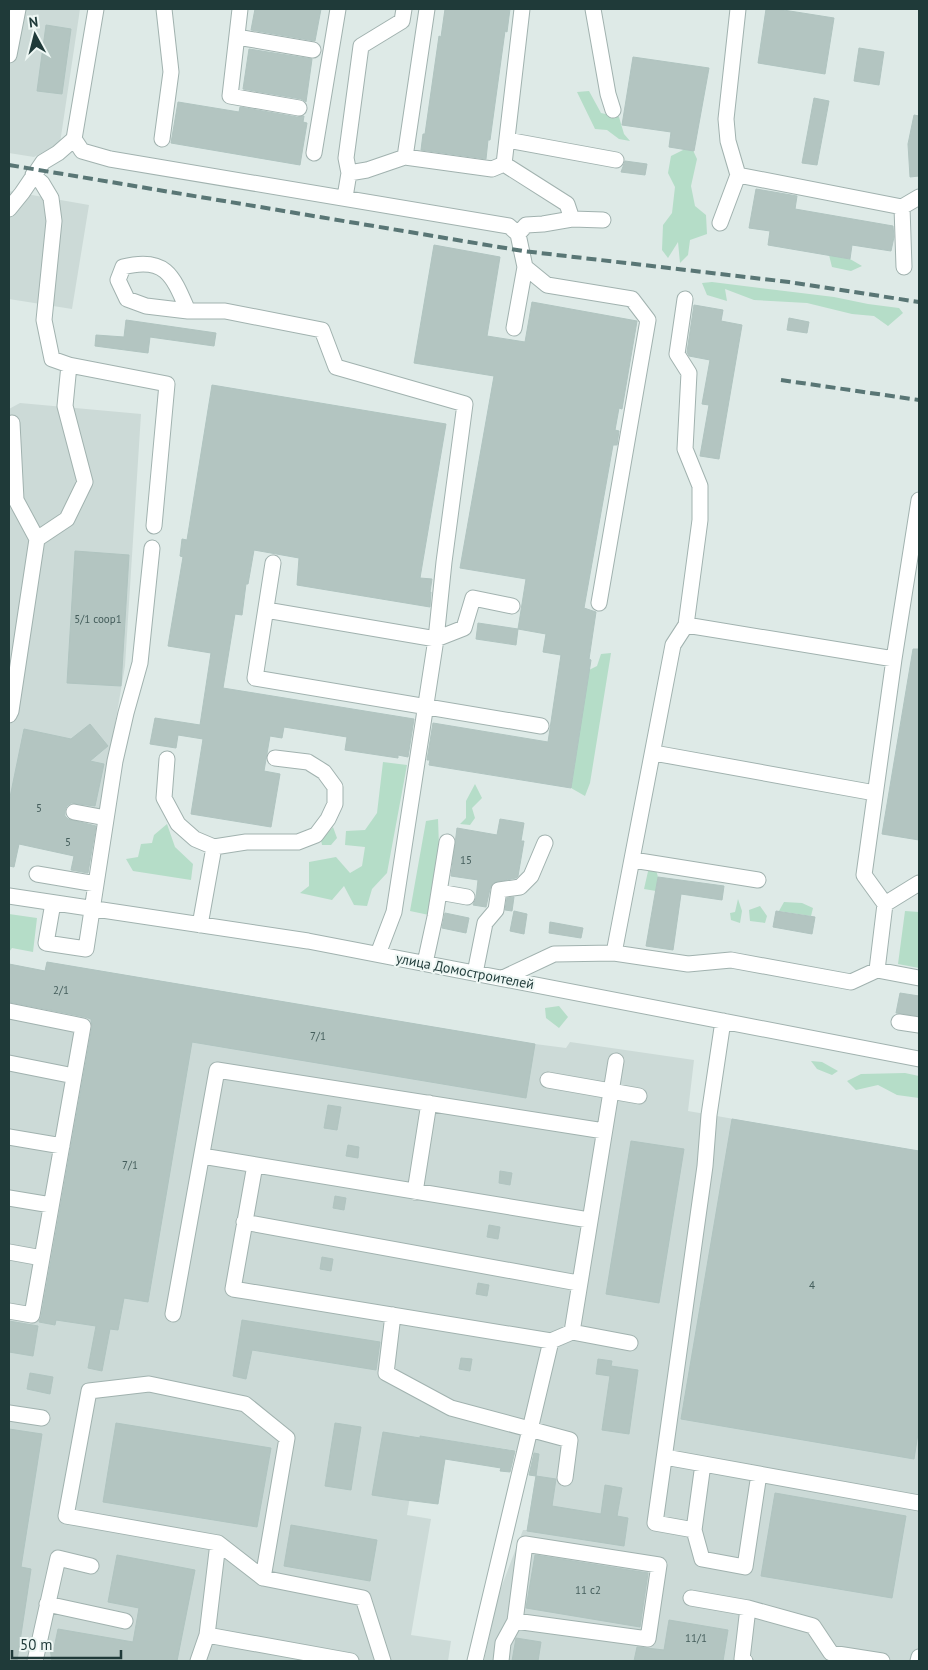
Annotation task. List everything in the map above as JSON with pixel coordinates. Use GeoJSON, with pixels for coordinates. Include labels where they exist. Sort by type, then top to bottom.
{"type":"FeatureCollection","features":[{"type":"Feature","properties":{"kind":"street"},"geometry":{"type":"LineString","coordinates":[[9,55],[18,9]]}},
{"type":"Feature","properties":{"kind":"street"},"geometry":{"type":"LineString","coordinates":[[9,209],[43,162],[58,153],[74,139],[96,9]]}},
{"type":"Feature","properties":{"kind":"street"},"geometry":{"type":"LineString","coordinates":[[162,139],[171,72],[164,9]]}},
{"type":"Feature","properties":{"kind":"street"},"geometry":{"type":"LineString","coordinates":[[240,9],[230,96],[300,108]]}},
{"type":"Feature","properties":{"kind":"street"},"geometry":{"type":"LineString","coordinates":[[314,153],[338,9]]}},
{"type":"Feature","properties":{"kind":"street"},"geometry":{"type":"LineString","coordinates":[[345,197],[349,173],[346,158],[361,46],[402,20],[404,9]]}},
{"type":"Feature","properties":{"kind":"street"},"geometry":{"type":"LineString","coordinates":[[405,156],[427,9]]}},
{"type":"Feature","properties":{"kind":"street"},"geometry":{"type":"LineString","coordinates":[[504,164],[522,9]]}},
{"type":"Feature","properties":{"kind":"street"},"geometry":{"type":"LineString","coordinates":[[593,9],[608,94],[613,110]]}},
{"type":"Feature","properties":{"kind":"street"},"geometry":{"type":"LineString","coordinates":[[720,223],[738,176],[728,141],[726,119],[738,9]]}},
{"type":"Feature","properties":{"kind":"street"},"geometry":{"type":"LineString","coordinates":[[237,37],[313,50]]}},
{"type":"Feature","properties":{"kind":"street"},"geometry":{"type":"LineString","coordinates":[[74,139],[82,151],[110,159],[509,226],[518,234],[525,267],[514,328]]}},
{"type":"Feature","properties":{"kind":"street"},"geometry":{"type":"LineString","coordinates":[[507,140],[616,160]]}},
{"type":"Feature","properties":{"kind":"street"},"geometry":{"type":"LineString","coordinates":[[349,173],[367,170],[405,156],[492,169],[504,164]]}},
{"type":"Feature","properties":{"kind":"street"},"geometry":{"type":"LineString","coordinates":[[504,164],[567,204],[572,220]]}},
{"type":"Feature","properties":{"kind":"street"},"geometry":{"type":"LineString","coordinates":[[33,175],[42,183],[52,198],[54,221],[44,320],[52,359],[69,365],[167,384],[154,526]]}},
{"type":"Feature","properties":{"kind":"street"},"geometry":{"type":"LineString","coordinates":[[738,176],[902,207],[919,197]]}},
{"type":"Feature","properties":{"kind":"street"},"geometry":{"type":"LineString","coordinates":[[902,207],[904,267]]}},
{"type":"Feature","properties":{"kind":"street"},"geometry":{"type":"LineString","coordinates":[[518,234],[526,224],[572,220],[603,220]]}},
{"type":"Feature","properties":{"kind":"street"},"geometry":{"type":"LineString","coordinates":[[525,267],[548,285],[632,299],[648,320],[599,603]]}},
{"type":"Feature","properties":{"kind":"street"},"geometry":{"type":"LineString","coordinates":[[614,953],[654,753],[673,645],[686,625],[700,520],[700,486],[685,449],[689,373],[676,354],[685,299]]}},
{"type":"Feature","properties":{"kind":"street"},"geometry":{"type":"LineString","coordinates":[[188,311],[225,311],[322,330],[336,367],[465,404],[444,562],[436,640],[394,912],[378,954]]}},
{"type":"Feature","properties":{"kind":"street"},"geometry":{"type":"LineString","coordinates":[[37,539],[67,519],[85,482],[65,406],[69,365]]}},
{"type":"Feature","properties":{"kind":"street"},"geometry":{"type":"LineString","coordinates":[[9,715],[37,539],[16,500],[12,423]]}},
{"type":"Feature","properties":{"kind":"street"},"geometry":{"type":"LineString","coordinates":[[877,970],[885,904],[864,876],[874,793],[919,500]]}},
{"type":"Feature","properties":{"kind":"street"},"geometry":{"type":"LineString","coordinates":[[52,903],[46,943],[86,949],[115,760],[140,663],[152,548]]}},
{"type":"Feature","properties":{"kind":"street"},"geometry":{"type":"LineString","coordinates":[[273,563],[255,678],[541,726]]}},
{"type":"Feature","properties":{"kind":"street"},"geometry":{"type":"LineString","coordinates":[[266,610],[436,640],[464,628],[473,598],[512,606]]}},
{"type":"Feature","properties":{"kind":"street"},"geometry":{"type":"LineString","coordinates":[[686,625],[894,659]]}},
{"type":"Feature","properties":{"kind":"street"},"geometry":{"type":"LineString","coordinates":[[654,753],[874,793]]}},
{"type":"Feature","properties":{"kind":"street"},"geometry":{"type":"LineString","coordinates":[[166,759],[164,798],[178,824],[195,838],[214,847],[246,842],[298,842],[316,834],[328,820],[335,804],[335,787],[324,772],[308,762],[275,758]]}},
{"type":"Feature","properties":{"kind":"street"},"geometry":{"type":"LineString","coordinates":[[74,812],[106,818]]}},
{"type":"Feature","properties":{"kind":"street"},"geometry":{"type":"LineString","coordinates":[[425,963],[447,842]]}},
{"type":"Feature","properties":{"kind":"street"},"geometry":{"type":"LineString","coordinates":[[475,973],[485,923],[496,910],[498,890],[520,887],[531,876],[545,844]]}},
{"type":"Feature","properties":{"kind":"street"},"geometry":{"type":"LineString","coordinates":[[200,925],[214,847]]}},
{"type":"Feature","properties":{"kind":"street"},"geometry":{"type":"LineString","coordinates":[[632,860],[758,880]]}},
{"type":"Feature","properties":{"kind":"street"},"geometry":{"type":"LineString","coordinates":[[37,874],[96,884]]}},
{"type":"Feature","properties":{"kind":"street"},"geometry":{"type":"LineString","coordinates":[[885,904],[919,883]]}},
{"type":"Feature","properties":{"kind":"street"},"geometry":{"type":"LineString","coordinates":[[439,892],[467,897]]}},
{"type":"Feature","properties":{"kind":"street","name":"улица Домостроителей"},"geometry":{"type":"LineString","coordinates":[[9,896],[308,941],[919,1059]]}},
{"type":"Feature","properties":{"kind":"street"},"geometry":{"type":"LineString","coordinates":[[503,978],[554,954],[614,953],[688,964],[731,960],[851,982],[877,970],[919,978]]}},
{"type":"Feature","properties":{"kind":"street"},"geometry":{"type":"LineString","coordinates":[[9,1011],[83,1026],[32,1315],[9,1311]]}},
{"type":"Feature","properties":{"kind":"street"},"geometry":{"type":"LineString","coordinates":[[694,1530],[655,1524],[705,1166],[708,1115],[723,1021]]}},
{"type":"Feature","properties":{"kind":"street"},"geometry":{"type":"LineString","coordinates":[[899,1022],[919,1026]]}},
{"type":"Feature","properties":{"kind":"street"},"geometry":{"type":"LineString","coordinates":[[572,1332],[578,1283],[616,1061]]}},
{"type":"Feature","properties":{"kind":"street"},"geometry":{"type":"LineString","coordinates":[[9,1063],[74,1076]]}},
{"type":"Feature","properties":{"kind":"street"},"geometry":{"type":"LineString","coordinates":[[173,1314],[217,1070],[604,1131]]}},
{"type":"Feature","properties":{"kind":"street"},"geometry":{"type":"LineString","coordinates":[[548,1080],[639,1096]]}},
{"type":"Feature","properties":{"kind":"street"},"geometry":{"type":"LineString","coordinates":[[415,1192],[429,1103]]}},
{"type":"Feature","properties":{"kind":"street"},"geometry":{"type":"LineString","coordinates":[[9,1137],[62,1146]]}},
{"type":"Feature","properties":{"kind":"street"},"geometry":{"type":"LineString","coordinates":[[202,1156],[589,1220]]}},
{"type":"Feature","properties":{"kind":"street"},"geometry":{"type":"LineString","coordinates":[[254,1165],[233,1289],[551,1341],[572,1332],[630,1343]]}},
{"type":"Feature","properties":{"kind":"street"},"geometry":{"type":"LineString","coordinates":[[9,1198],[51,1205]]}},
{"type":"Feature","properties":{"kind":"street"},"geometry":{"type":"LineString","coordinates":[[244,1222],[578,1283]]}},
{"type":"Feature","properties":{"kind":"street"},"geometry":{"type":"LineString","coordinates":[[9,1252],[42,1258]]}},
{"type":"Feature","properties":{"kind":"street"},"geometry":{"type":"LineString","coordinates":[[393,1315],[386,1372],[451,1408],[570,1440],[565,1478]]}},
{"type":"Feature","properties":{"kind":"street"},"geometry":{"type":"LineString","coordinates":[[475,1661],[551,1341]]}},
{"type":"Feature","properties":{"kind":"street"},"geometry":{"type":"LineString","coordinates":[[263,1578],[287,1438],[245,1404],[150,1384],[89,1392],[66,1516],[218,1543],[263,1578],[363,1598],[383,1661]]}},
{"type":"Feature","properties":{"kind":"street"},"geometry":{"type":"LineString","coordinates":[[9,1412],[42,1418]]}},
{"type":"Feature","properties":{"kind":"street"},"geometry":{"type":"LineString","coordinates":[[665,1457],[919,1503]]}},
{"type":"Feature","properties":{"kind":"street"},"geometry":{"type":"LineString","coordinates":[[703,1464],[694,1530],[702,1559],[745,1567],[760,1474]]}},
{"type":"Feature","properties":{"kind":"street"},"geometry":{"type":"LineString","coordinates":[[198,1661],[207,1635],[218,1543]]}},
{"type":"Feature","properties":{"kind":"street"},"geometry":{"type":"LineString","coordinates":[[501,1661],[503,1643],[515,1621],[525,1544],[659,1565],[648,1639],[515,1621]]}},
{"type":"Feature","properties":{"kind":"street"},"geometry":{"type":"LineString","coordinates":[[35,1661],[58,1558],[91,1566]]}},
{"type":"Feature","properties":{"kind":"street"},"geometry":{"type":"LineString","coordinates":[[691,1598],[748,1608],[813,1626],[826,1657],[882,1661]]}},
{"type":"Feature","properties":{"kind":"street"},"geometry":{"type":"LineString","coordinates":[[47,1604],[125,1621]]}},
{"type":"Feature","properties":{"kind":"street"},"geometry":{"type":"LineString","coordinates":[[745,1661],[742,1659],[748,1608]]}},
{"type":"Feature","properties":{"kind":"street"},"geometry":{"type":"LineString","coordinates":[[207,1635],[351,1661]]}},
{"type":"Feature","properties":{"kind":"street"},"geometry":{"type":"LineString","coordinates":[[918,1661],[919,1657]]}},
{"type":"Feature","properties":{"kind":"shaded area"},"geometry":{"type":"Polygon","coordinates":[[[9,9],[80,9],[60,143],[34,157],[9,153],[9,9]]]}},
{"type":"Feature","properties":{"kind":"shaded area"},"geometry":{"type":"Polygon","coordinates":[[[9,191],[89,205],[72,309],[9,299],[9,191]]]}},
{"type":"Feature","properties":{"kind":"shaded area"},"geometry":{"type":"Polygon","coordinates":[[[20,403],[141,414],[125,666],[100,812],[13,794],[9,815],[9,409],[20,403]]]}},
{"type":"Feature","properties":{"kind":"shaded area"},"geometry":{"type":"Polygon","coordinates":[[[47,962],[535,1044],[566,1048],[570,1042],[694,1060],[688,1111],[919,1151],[919,1661],[484,1661],[498,1596],[523,1530],[527,1530],[539,1454],[420,1436],[407,1515],[431,1519],[411,1635],[451,1641],[448,1661],[9,1661],[9,964],[45,971],[47,962]]]}},
{"type":"Feature","properties":{"kind":"green space"},"geometry":{"type":"Polygon","coordinates":[[[589,91],[601,113],[619,117],[624,134],[630,141],[619,139],[607,130],[595,129],[577,92],[589,91]]]}},
{"type":"Feature","properties":{"kind":"green space"},"geometry":{"type":"Polygon","coordinates":[[[691,146],[697,159],[691,186],[695,206],[706,215],[707,234],[690,240],[688,255],[680,263],[678,242],[668,258],[662,250],[663,225],[672,213],[675,187],[668,173],[671,156],[691,146]]]}},
{"type":"Feature","properties":{"kind":"green space"},"geometry":{"type":"Polygon","coordinates":[[[829,255],[850,259],[862,266],[851,271],[832,267],[829,255]]]}},
{"type":"Feature","properties":{"kind":"green space"},"geometry":{"type":"Polygon","coordinates":[[[712,282],[834,297],[899,308],[903,313],[888,326],[874,316],[852,314],[807,303],[754,300],[725,289],[727,301],[707,295],[702,283],[712,282]]]}},
{"type":"Feature","properties":{"kind":"green space"},"geometry":{"type":"Polygon","coordinates":[[[611,653],[590,783],[585,796],[571,788],[589,670],[597,666],[601,654],[611,653]]]}},
{"type":"Feature","properties":{"kind":"green space"},"geometry":{"type":"Polygon","coordinates":[[[383,762],[407,765],[387,873],[372,889],[367,906],[354,905],[344,886],[332,900],[300,893],[309,886],[309,862],[336,857],[350,873],[362,866],[365,847],[345,845],[346,831],[365,830],[377,813],[383,762]]]}},
{"type":"Feature","properties":{"kind":"green space"},"geometry":{"type":"Polygon","coordinates":[[[475,784],[482,798],[472,808],[475,818],[470,825],[460,824],[466,818],[466,801],[475,784]]]}},
{"type":"Feature","properties":{"kind":"green space"},"geometry":{"type":"Polygon","coordinates":[[[438,819],[439,846],[429,915],[410,911],[426,821],[438,819]]]}},
{"type":"Feature","properties":{"kind":"green space"},"geometry":{"type":"Polygon","coordinates":[[[167,824],[175,847],[193,864],[191,880],[133,871],[126,859],[138,857],[141,844],[152,843],[154,835],[167,824]]]}},
{"type":"Feature","properties":{"kind":"green space"},"geometry":{"type":"Polygon","coordinates":[[[333,827],[337,838],[331,845],[322,845],[321,840],[333,827]]]}},
{"type":"Feature","properties":{"kind":"green space"},"geometry":{"type":"Polygon","coordinates":[[[649,867],[656,870],[658,877],[656,891],[644,889],[649,867]]]}},
{"type":"Feature","properties":{"kind":"green space"},"geometry":{"type":"Polygon","coordinates":[[[738,899],[742,911],[740,923],[731,920],[730,913],[735,912],[738,899]]]}},
{"type":"Feature","properties":{"kind":"green space"},"geometry":{"type":"Polygon","coordinates":[[[784,902],[802,903],[813,908],[811,916],[779,911],[784,902]]]}},
{"type":"Feature","properties":{"kind":"green space"},"geometry":{"type":"Polygon","coordinates":[[[760,906],[767,916],[765,923],[750,921],[749,910],[760,906]]]}},
{"type":"Feature","properties":{"kind":"green space"},"geometry":{"type":"Polygon","coordinates":[[[905,911],[919,912],[919,968],[898,964],[905,911]]]}},
{"type":"Feature","properties":{"kind":"green space"},"geometry":{"type":"Polygon","coordinates":[[[9,914],[37,918],[33,952],[12,948],[9,952],[9,914]]]}},
{"type":"Feature","properties":{"kind":"green space"},"geometry":{"type":"Polygon","coordinates":[[[559,1006],[568,1017],[559,1028],[546,1018],[545,1008],[559,1006]]]}},
{"type":"Feature","properties":{"kind":"green space"},"geometry":{"type":"Polygon","coordinates":[[[811,1061],[822,1062],[838,1071],[832,1075],[817,1069],[811,1061]]]}},
{"type":"Feature","properties":{"kind":"green space"},"geometry":{"type":"Polygon","coordinates":[[[905,1073],[919,1076],[919,1098],[897,1095],[878,1085],[856,1090],[847,1081],[861,1074],[905,1073]]]}},
{"type":"Feature","properties":{"kind":"building"},"geometry":{"type":"Polygon","coordinates":[[[255,9],[321,9],[315,41],[251,30],[255,9]]]}},
{"type":"Feature","properties":{"kind":"building"},"geometry":{"type":"Polygon","coordinates":[[[445,9],[510,9],[486,159],[421,150],[445,9]]]}},
{"type":"Feature","properties":{"kind":"building"},"geometry":{"type":"Polygon","coordinates":[[[766,9],[834,18],[825,74],[758,63],[766,9]]]}},
{"type":"Feature","properties":{"kind":"building"},"geometry":{"type":"Polygon","coordinates":[[[46,25],[71,29],[62,94],[37,91],[46,25]]]}},
{"type":"Feature","properties":{"kind":"building"},"geometry":{"type":"Polygon","coordinates":[[[859,48],[884,52],[879,85],[854,81],[859,48]]]}},
{"type":"Feature","properties":{"kind":"building"},"geometry":{"type":"Polygon","coordinates":[[[249,49],[312,59],[306,102],[301,99],[243,89],[249,49]]]}},
{"type":"Feature","properties":{"kind":"building"},"geometry":{"type":"Polygon","coordinates":[[[633,57],[709,68],[694,151],[669,147],[671,132],[622,125],[633,57]]]}},
{"type":"Feature","properties":{"kind":"building"},"geometry":{"type":"Polygon","coordinates":[[[814,98],[829,101],[817,165],[802,163],[814,98]]]}},
{"type":"Feature","properties":{"kind":"building"},"geometry":{"type":"Polygon","coordinates":[[[178,102],[239,112],[240,107],[297,117],[304,116],[303,122],[307,123],[300,165],[171,143],[178,102]]]}},
{"type":"Feature","properties":{"kind":"building"},"geometry":{"type":"Polygon","coordinates":[[[914,115],[919,116],[919,176],[910,177],[908,144],[914,115]]]}},
{"type":"Feature","properties":{"kind":"building"},"geometry":{"type":"Polygon","coordinates":[[[625,161],[647,164],[645,175],[621,172],[625,161]]]}},
{"type":"Feature","properties":{"kind":"building"},"geometry":{"type":"Polygon","coordinates":[[[756,189],[797,196],[795,209],[893,226],[894,237],[891,251],[852,245],[850,259],[768,245],[770,231],[749,228],[756,189]]]}},
{"type":"Feature","properties":{"kind":"building"},"geometry":{"type":"Polygon","coordinates":[[[434,245],[500,257],[487,336],[525,342],[532,302],[637,321],[622,409],[619,408],[615,430],[619,431],[617,445],[613,445],[584,608],[596,612],[589,659],[591,660],[571,788],[429,765],[430,760],[427,760],[433,723],[548,742],[561,655],[543,652],[546,634],[518,629],[526,579],[460,568],[494,376],[414,363],[434,245]]]}},
{"type":"Feature","properties":{"kind":"building"},"geometry":{"type":"Polygon","coordinates":[[[694,305],[723,310],[721,321],[742,325],[719,459],[700,456],[709,405],[702,404],[710,360],[689,356],[687,352],[694,305]]]}},
{"type":"Feature","properties":{"kind":"building"},"geometry":{"type":"Polygon","coordinates":[[[789,318],[809,322],[807,333],[787,330],[789,318]]]}},
{"type":"Feature","properties":{"kind":"building"},"geometry":{"type":"Polygon","coordinates":[[[126,320],[216,333],[214,346],[150,337],[148,353],[95,346],[96,335],[124,337],[126,320]]]}},
{"type":"Feature","properties":{"kind":"building"},"geometry":{"type":"Polygon","coordinates":[[[212,385],[446,424],[420,578],[432,579],[430,607],[297,585],[299,558],[254,550],[248,584],[246,584],[242,615],[235,614],[223,688],[414,719],[408,757],[398,755],[398,758],[345,750],[347,737],[284,727],[282,738],[270,736],[264,771],[280,774],[271,827],[191,814],[203,739],[178,735],[176,748],[150,744],[155,718],[200,725],[211,653],[168,646],[183,557],[180,556],[182,539],[187,540],[212,385]]]}},
{"type":"Feature","properties":{"kind":"building"},"geometry":{"type":"Polygon","coordinates":[[[75,551],[129,555],[121,686],[67,683],[75,551]]]}},
{"type":"Feature","properties":{"kind":"building"},"geometry":{"type":"Polygon","coordinates":[[[478,623],[518,629],[516,645],[476,639],[478,623]]]}},
{"type":"Feature","properties":{"kind":"building"},"geometry":{"type":"Polygon","coordinates":[[[913,649],[919,649],[919,840],[882,834],[913,649]]]}},
{"type":"Feature","properties":{"kind":"building"},"geometry":{"type":"Polygon","coordinates":[[[90,724],[108,746],[90,761],[104,764],[95,806],[71,803],[65,811],[65,816],[68,819],[96,826],[88,873],[71,870],[74,856],[19,844],[14,867],[9,866],[9,802],[24,729],[71,739],[90,724]]]}},
{"type":"Feature","properties":{"kind":"building"},"geometry":{"type":"Polygon","coordinates":[[[500,819],[524,823],[521,841],[524,841],[518,876],[493,883],[486,907],[473,905],[476,898],[478,880],[451,876],[457,828],[497,835],[500,819]]]}},
{"type":"Feature","properties":{"kind":"building"},"geometry":{"type":"Polygon","coordinates":[[[658,877],[724,886],[722,900],[681,894],[673,950],[646,946],[658,877]]]}},
{"type":"Feature","properties":{"kind":"building"},"geometry":{"type":"Polygon","coordinates":[[[514,897],[512,911],[505,910],[507,898],[514,897]]]}},
{"type":"Feature","properties":{"kind":"building"},"geometry":{"type":"Polygon","coordinates":[[[514,911],[527,914],[524,934],[510,931],[514,911]]]}},
{"type":"Feature","properties":{"kind":"building"},"geometry":{"type":"Polygon","coordinates":[[[776,911],[815,917],[812,934],[773,927],[776,911]]]}},
{"type":"Feature","properties":{"kind":"building"},"geometry":{"type":"Polygon","coordinates":[[[445,913],[469,918],[466,933],[442,928],[445,913]]]}},
{"type":"Feature","properties":{"kind":"building"},"geometry":{"type":"Polygon","coordinates":[[[550,922],[583,928],[581,938],[549,933],[550,922]]]}},
{"type":"Feature","properties":{"kind":"building"},"geometry":{"type":"Polygon","coordinates":[[[47,962],[535,1044],[526,1098],[192,1042],[148,1302],[124,1298],[118,1330],[110,1329],[102,1371],[88,1368],[96,1326],[56,1320],[55,1325],[39,1322],[92,1027],[91,1019],[85,1017],[9,1002],[9,964],[45,971],[47,962]]]}},
{"type":"Feature","properties":{"kind":"building"},"geometry":{"type":"Polygon","coordinates":[[[900,993],[919,996],[919,1016],[896,1013],[900,993]]]}},
{"type":"Feature","properties":{"kind":"building"},"geometry":{"type":"Polygon","coordinates":[[[328,1105],[341,1107],[337,1130],[324,1128],[328,1105]]]}},
{"type":"Feature","properties":{"kind":"building"},"geometry":{"type":"Polygon","coordinates":[[[732,1119],[919,1151],[919,1427],[914,1459],[681,1419],[732,1119]]]}},
{"type":"Feature","properties":{"kind":"building"},"geometry":{"type":"Polygon","coordinates":[[[631,1141],[684,1149],[659,1303],[606,1294],[631,1141]]]}},
{"type":"Feature","properties":{"kind":"building"},"geometry":{"type":"Polygon","coordinates":[[[348,1145],[359,1147],[358,1158],[346,1156],[348,1145]]]}},
{"type":"Feature","properties":{"kind":"building"},"geometry":{"type":"Polygon","coordinates":[[[500,1171],[512,1173],[510,1185],[499,1183],[500,1171]]]}},
{"type":"Feature","properties":{"kind":"building"},"geometry":{"type":"Polygon","coordinates":[[[335,1196],[346,1198],[344,1210],[333,1208],[335,1196]]]}},
{"type":"Feature","properties":{"kind":"building"},"geometry":{"type":"Polygon","coordinates":[[[489,1225],[500,1227],[498,1239],[487,1237],[489,1225]]]}},
{"type":"Feature","properties":{"kind":"building"},"geometry":{"type":"Polygon","coordinates":[[[322,1257],[333,1259],[331,1271],[320,1269],[322,1257]]]}},
{"type":"Feature","properties":{"kind":"building"},"geometry":{"type":"Polygon","coordinates":[[[478,1283],[489,1285],[487,1296],[476,1294],[478,1283]]]}},
{"type":"Feature","properties":{"kind":"building"},"geometry":{"type":"Polygon","coordinates":[[[242,1320],[380,1342],[376,1370],[252,1350],[246,1379],[233,1376],[242,1320]]]}},
{"type":"Feature","properties":{"kind":"building"},"geometry":{"type":"Polygon","coordinates":[[[9,1321],[38,1326],[33,1356],[9,1352],[9,1321]]]}},
{"type":"Feature","properties":{"kind":"building"},"geometry":{"type":"Polygon","coordinates":[[[461,1358],[472,1359],[470,1371],[459,1369],[461,1358]]]}},
{"type":"Feature","properties":{"kind":"building"},"geometry":{"type":"Polygon","coordinates":[[[598,1359],[612,1361],[611,1366],[638,1370],[629,1434],[602,1430],[610,1376],[596,1374],[598,1359]]]}},
{"type":"Feature","properties":{"kind":"building"},"geometry":{"type":"Polygon","coordinates":[[[30,1373],[53,1377],[50,1394],[27,1389],[30,1373]]]}},
{"type":"Feature","properties":{"kind":"building"},"geometry":{"type":"Polygon","coordinates":[[[116,1423],[271,1448],[257,1527],[103,1502],[116,1423]]]}},
{"type":"Feature","properties":{"kind":"building"},"geometry":{"type":"Polygon","coordinates":[[[335,1423],[361,1427],[351,1490],[325,1486],[335,1423]]]}},
{"type":"Feature","properties":{"kind":"building"},"geometry":{"type":"Polygon","coordinates":[[[9,1429],[42,1434],[21,1567],[31,1569],[17,1661],[9,1661],[9,1429]]]}},
{"type":"Feature","properties":{"kind":"building"},"geometry":{"type":"Polygon","coordinates":[[[383,1432],[515,1451],[510,1472],[500,1471],[501,1468],[445,1459],[438,1504],[398,1499],[372,1495],[383,1432]]]}},
{"type":"Feature","properties":{"kind":"building"},"geometry":{"type":"Polygon","coordinates":[[[534,1453],[539,1454],[536,1476],[529,1475],[534,1453]]]}},
{"type":"Feature","properties":{"kind":"building"},"geometry":{"type":"Polygon","coordinates":[[[536,1476],[556,1479],[552,1506],[601,1514],[605,1485],[622,1488],[617,1516],[628,1518],[624,1546],[527,1531],[536,1476]]]}},
{"type":"Feature","properties":{"kind":"building"},"geometry":{"type":"Polygon","coordinates":[[[775,1493],[906,1516],[892,1598],[761,1576],[775,1493]]]}},
{"type":"Feature","properties":{"kind":"building"},"geometry":{"type":"Polygon","coordinates":[[[291,1525],[377,1540],[370,1581],[284,1566],[291,1525]]]}},
{"type":"Feature","properties":{"kind":"building"},"geometry":{"type":"Polygon","coordinates":[[[117,1555],[195,1570],[177,1661],[52,1661],[50,1649],[54,1648],[58,1629],[133,1642],[139,1608],[108,1602],[117,1555]]]}},
{"type":"Feature","properties":{"kind":"building"},"geometry":{"type":"Polygon","coordinates":[[[535,1555],[648,1573],[640,1627],[526,1608],[535,1555]]]}},
{"type":"Feature","properties":{"kind":"building"},"geometry":{"type":"Polygon","coordinates":[[[669,1620],[728,1630],[723,1661],[634,1661],[637,1647],[664,1650],[669,1620]]]}},
{"type":"Feature","properties":{"kind":"building"},"geometry":{"type":"Polygon","coordinates":[[[516,1638],[541,1642],[538,1661],[512,1661],[516,1638]]]}},
{"type":"Feature","properties":{"kind":"railway"},"geometry":{"type":"LineString","coordinates":[[9,165],[523,251],[789,282],[919,302]]}},
{"type":"Feature","properties":{"kind":"railway"},"geometry":{"type":"LineString","coordinates":[[781,380],[919,400]]}}]}
